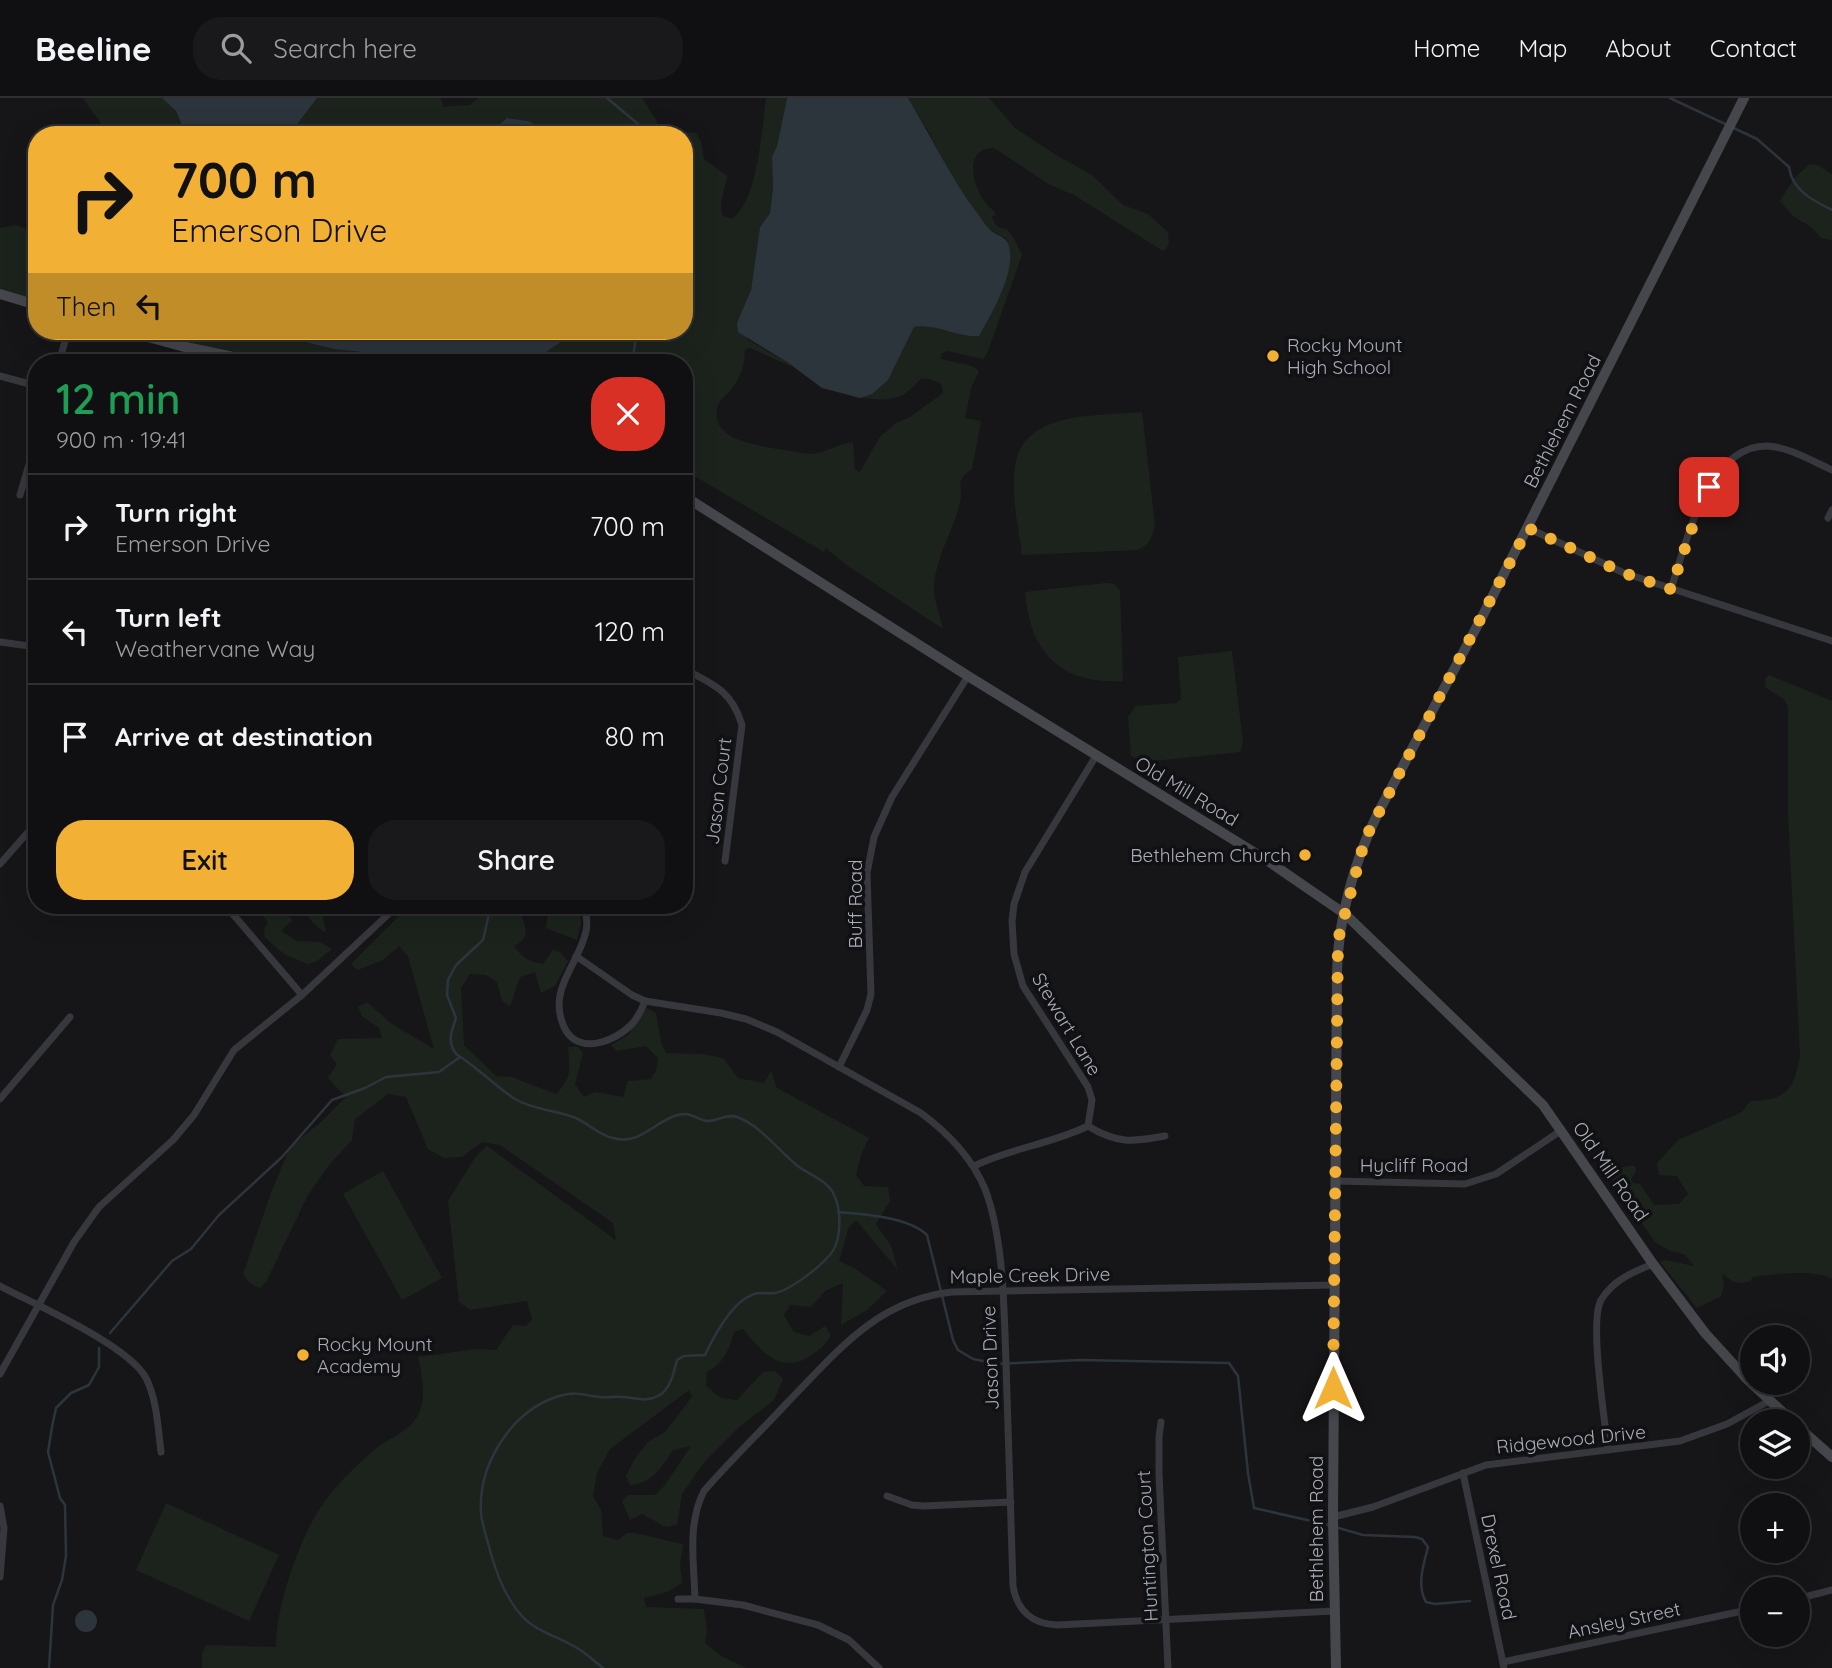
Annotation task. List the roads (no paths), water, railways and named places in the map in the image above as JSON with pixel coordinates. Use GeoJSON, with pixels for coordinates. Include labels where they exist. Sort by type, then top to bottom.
{"type":"FeatureCollection","features":[{"type":"Feature","properties":{"kind":"street","name":"Bethlehem Road"},"geometry":{"type":"LineString","coordinates":[[1336,1668],[1333,1517],[1338,940],[1365,839],[1528,528],[1744,98]]}},
{"type":"Feature","properties":{"kind":"street"},"geometry":{"type":"LineString","coordinates":[[0,294],[28,302]]}},
{"type":"Feature","properties":{"kind":"street"},"geometry":{"type":"LineString","coordinates":[[159,340],[220,354]]}},
{"type":"Feature","properties":{"kind":"street"},"geometry":{"type":"LineString","coordinates":[[0,376],[28,384]]}},
{"type":"Feature","properties":{"kind":"street"},"geometry":{"type":"LineString","coordinates":[[1671,589],[1709,487],[1724,465],[1734,456],[1745,450],[1767,446],[1784,449],[1832,470]]}},
{"type":"Feature","properties":{"kind":"street"},"geometry":{"type":"LineString","coordinates":[[20,495],[28,468]]}},
{"type":"Feature","properties":{"kind":"street","name":"Old Mill Road"},"geometry":{"type":"LineString","coordinates":[[693,502],[1096,756],[1268,861],[1345,914],[1543,1105],[1653,1264],[1705,1333],[1778,1409]]}},
{"type":"Feature","properties":{"kind":"street"},"geometry":{"type":"LineString","coordinates":[[1528,528],[1624,573],[1832,641]]}},
{"type":"Feature","properties":{"kind":"street"},"geometry":{"type":"LineString","coordinates":[[0,642],[28,646]]}},
{"type":"Feature","properties":{"kind":"street","name":"Jason Court"},"geometry":{"type":"LineString","coordinates":[[693,674],[723,691],[738,710],[742,725],[725,861]]}},
{"type":"Feature","properties":{"kind":"street","name":"Buff Road"},"geometry":{"type":"LineString","coordinates":[[839,1067],[867,1010],[871,994],[867,873],[874,837],[892,797],[968,676]]}},
{"type":"Feature","properties":{"kind":"street","name":"Stewart Lane"},"geometry":{"type":"LineString","coordinates":[[1088,1126],[1092,1100],[1088,1087],[1023,986],[1014,954],[1012,921],[1014,904],[1024,872],[1096,756]]}},
{"type":"Feature","properties":{"kind":"street"},"geometry":{"type":"LineString","coordinates":[[0,864],[28,832]]}},
{"type":"Feature","properties":{"kind":"street"},"geometry":{"type":"LineString","coordinates":[[233,914],[302,995]]}},
{"type":"Feature","properties":{"kind":"street"},"geometry":{"type":"LineString","coordinates":[[0,1374],[75,1242],[99,1207],[173,1140],[194,1115],[234,1050],[302,995],[389,914]]}},
{"type":"Feature","properties":{"kind":"street"},"geometry":{"type":"LineString","coordinates":[[585,914],[587,928],[566,973],[559,997],[565,1028],[570,1036],[579,1042],[591,1044],[615,1037],[634,1022],[645,1001]]}},
{"type":"Feature","properties":{"kind":"street","name":"Jason Drive"},"geometry":{"type":"LineString","coordinates":[[576,956],[645,1001],[746,1019],[777,1032],[922,1113],[940,1126],[974,1166],[986,1191],[993,1218],[1003,1291],[1015,1599],[1021,1609],[1035,1621],[1057,1625],[1334,1611]]}},
{"type":"Feature","properties":{"kind":"street"},"geometry":{"type":"LineString","coordinates":[[0,1098],[70,1017]]}},
{"type":"Feature","properties":{"kind":"street"},"geometry":{"type":"LineString","coordinates":[[974,1166],[995,1156],[1052,1140],[1088,1126],[1112,1139],[1127,1142],[1165,1136]]}},
{"type":"Feature","properties":{"kind":"street","name":"Hycliff Road"},"geometry":{"type":"LineString","coordinates":[[1335,1181],[1465,1184],[1496,1174],[1562,1130]]}},
{"type":"Feature","properties":{"kind":"street"},"geometry":{"type":"LineString","coordinates":[[1608,1450],[1596,1339],[1597,1311],[1601,1300],[1615,1284],[1625,1276],[1653,1264]]}},
{"type":"Feature","properties":{"kind":"street","name":"Maple Creek Drive"},"geometry":{"type":"LineString","coordinates":[[695,1599],[693,1526],[694,1515],[704,1491],[855,1334],[882,1314],[925,1297],[952,1292],[1334,1285]]}},
{"type":"Feature","properties":{"kind":"street"},"geometry":{"type":"LineString","coordinates":[[0,1286],[99,1338],[133,1360],[146,1379],[152,1395],[162,1452]]}},
{"type":"Feature","properties":{"kind":"street","name":"Ridgewood Drive"},"geometry":{"type":"LineString","coordinates":[[1333,1517],[1373,1507],[1486,1465],[1660,1445],[1703,1434],[1769,1401]]}},
{"type":"Feature","properties":{"kind":"street","name":"Huntington Court"},"geometry":{"type":"LineString","coordinates":[[1161,1422],[1158,1437],[1167,1668]]}},
{"type":"Feature","properties":{"kind":"street"},"geometry":{"type":"LineString","coordinates":[[1810,1438],[1832,1457]]}},
{"type":"Feature","properties":{"kind":"street","name":"Drexel Road"},"geometry":{"type":"LineString","coordinates":[[1463,1473],[1504,1665]]}},
{"type":"Feature","properties":{"kind":"street"},"geometry":{"type":"LineString","coordinates":[[887,1496],[912,1505],[924,1506],[1011,1503]]}},
{"type":"Feature","properties":{"kind":"street"},"geometry":{"type":"LineString","coordinates":[[0,1506],[4,1528],[0,1577]]}},
{"type":"Feature","properties":{"kind":"street"},"geometry":{"type":"LineString","coordinates":[[1810,1596],[1832,1590]]}},
{"type":"Feature","properties":{"kind":"street"},"geometry":{"type":"LineString","coordinates":[[678,1599],[743,1605],[818,1625],[849,1640],[879,1668]]}},
{"type":"Feature","properties":{"kind":"street","name":"Ansley Street"},"geometry":{"type":"LineString","coordinates":[[1504,1665],[1740,1612]]}},
{"type":"Feature","properties":{"kind":"waterway"},"geometry":{"type":"LineString","coordinates":[[607,98],[640,126]]}},
{"type":"Feature","properties":{"kind":"waterway"},"geometry":{"type":"LineString","coordinates":[[1670,98],[1757,139],[1789,167],[1794,182],[1804,193],[1832,210]]}},
{"type":"Feature","properties":{"kind":"waterway"},"geometry":{"type":"LineString","coordinates":[[634,340],[634,354]]}},
{"type":"Feature","properties":{"kind":"waterway"},"geometry":{"type":"LineString","coordinates":[[489,914],[483,940],[456,965],[448,980],[447,995],[456,1018],[451,1033],[456,1054],[515,1099],[576,1118],[613,1138],[633,1138],[676,1115],[686,1114],[706,1121],[737,1117],[754,1126],[799,1167],[824,1183],[832,1191],[838,1209],[839,1230],[836,1243],[824,1261],[790,1287],[775,1293],[754,1294],[738,1304],[713,1338],[705,1355],[684,1356],[677,1360],[671,1381],[662,1394],[644,1399],[572,1394],[553,1398],[523,1417],[499,1444],[491,1460],[481,1495],[484,1528],[499,1579],[517,1610],[528,1622],[580,1650],[603,1668]]}},
{"type":"Feature","properties":{"kind":"waterway"},"geometry":{"type":"LineString","coordinates":[[110,1333],[172,1261],[191,1249],[219,1215],[282,1157],[332,1100],[386,1077],[439,1072],[460,1057]]}},
{"type":"Feature","properties":{"kind":"waterway"},"geometry":{"type":"LineString","coordinates":[[838,1212],[897,1220],[927,1235],[953,1340],[958,1350],[973,1359],[998,1364],[1080,1360],[1229,1363],[1238,1376],[1254,1508],[1329,1525]]}},
{"type":"Feature","properties":{"kind":"waterway"},"geometry":{"type":"LineString","coordinates":[[49,1668],[53,1605],[62,1580],[66,1556],[65,1505],[60,1498],[48,1452],[56,1408],[71,1393],[89,1385],[99,1367],[99,1348]]}},
{"type":"Feature","properties":{"kind":"waterway"},"geometry":{"type":"LineString","coordinates":[[1335,1527],[1363,1535],[1422,1539],[1428,1547],[1421,1582],[1426,1602],[1435,1604],[1470,1601]]}},
{"type":"Feature","properties":{"kind":"place","name":"Rocky Mount High School"},"geometry":{"type":"Point","coordinates":[1273,356]}},
{"type":"Feature","properties":{"kind":"place","name":"Bethlehem Church"},"geometry":{"type":"Point","coordinates":[1305,855]}},
{"type":"Feature","properties":{"kind":"place","name":"Rocky Mount Academy"},"geometry":{"type":"Point","coordinates":[303,1355]}}]}
